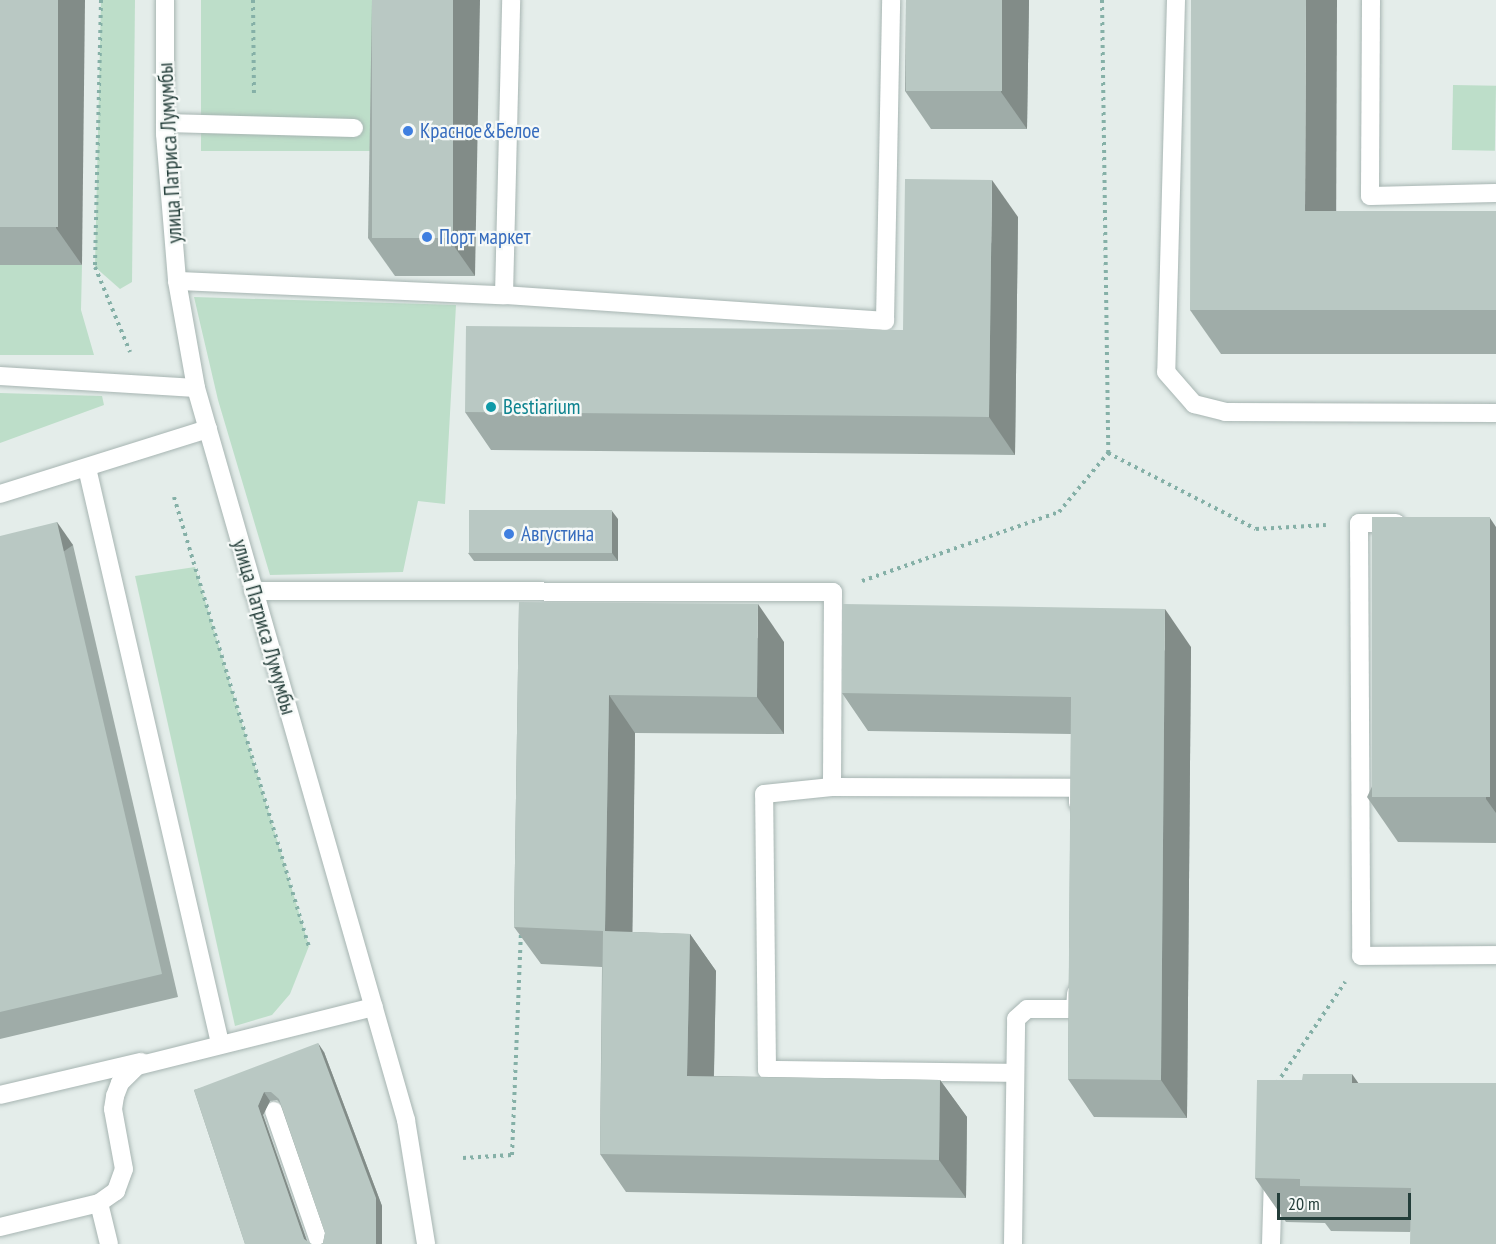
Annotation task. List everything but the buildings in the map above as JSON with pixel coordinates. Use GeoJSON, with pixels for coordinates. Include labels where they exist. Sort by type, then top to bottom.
{"type":"FeatureCollection","features":[{"type":"Feature","properties":{"kind":"street","name":"улица Патриса Лумумбы"},"geometry":{"type":"LineString","coordinates":[[165,0],[165,123],[177,281],[196,388],[406,1120],[426,1244]]}},
{"type":"Feature","properties":{"kind":"street"},"geometry":{"type":"LineString","coordinates":[[504,295],[512,0]]}},
{"type":"Feature","properties":{"kind":"street"},"geometry":{"type":"LineString","coordinates":[[177,281],[504,295],[885,321],[891,0]]}},
{"type":"Feature","properties":{"kind":"street"},"geometry":{"type":"LineString","coordinates":[[1176,0],[1166,372],[1194,404],[1225,412],[1496,413]]}},
{"type":"Feature","properties":{"kind":"street"},"geometry":{"type":"LineString","coordinates":[[1371,0],[1370,196],[1496,193]]}},
{"type":"Feature","properties":{"kind":"street"},"geometry":{"type":"LineString","coordinates":[[165,123],[354,128]]}},
{"type":"Feature","properties":{"kind":"street"},"geometry":{"type":"LineString","coordinates":[[0,376],[196,388]]}},
{"type":"Feature","properties":{"kind":"street"},"geometry":{"type":"LineString","coordinates":[[0,495],[208,429]]}},
{"type":"Feature","properties":{"kind":"street"},"geometry":{"type":"LineString","coordinates":[[87,468],[220,1043]]}},
{"type":"Feature","properties":{"kind":"street"},"geometry":{"type":"LineString","coordinates":[[1416,523],[1359,523],[1361,956],[1496,955]]}},
{"type":"Feature","properties":{"kind":"street"},"geometry":{"type":"LineString","coordinates":[[254,591],[833,592],[832,787]]}},
{"type":"Feature","properties":{"kind":"street"},"geometry":{"type":"LineString","coordinates":[[1015,1073],[766,1070],[764,794],[832,787],[1078,788],[1077,822]]}},
{"type":"Feature","properties":{"kind":"street"},"geometry":{"type":"LineString","coordinates":[[1012,1244],[1016,1019],[1027,1009],[1075,1009],[1076,974]]}},
{"type":"Feature","properties":{"kind":"street"},"geometry":{"type":"LineString","coordinates":[[0,1095],[374,1007]]}},
{"type":"Feature","properties":{"kind":"street"},"geometry":{"type":"LineString","coordinates":[[0,1227],[99,1203],[116,1191],[124,1169],[113,1108],[115,1096],[128,1073],[154,1059]]}},
{"type":"Feature","properties":{"kind":"street"},"geometry":{"type":"LineString","coordinates":[[274,1111],[320,1244]]}},
{"type":"Feature","properties":{"kind":"street"},"geometry":{"type":"LineString","coordinates":[[1271,1244],[1274,1153]]}},
{"type":"Feature","properties":{"kind":"street"},"geometry":{"type":"LineString","coordinates":[[99,1203],[109,1244]]}},
{"type":"Feature","properties":{"kind":"path"},"geometry":{"type":"LineString","coordinates":[[100,0],[95,267],[130,354]]}},
{"type":"Feature","properties":{"kind":"path"},"geometry":{"type":"LineString","coordinates":[[253,0],[254,126]]}},
{"type":"Feature","properties":{"kind":"path"},"geometry":{"type":"LineString","coordinates":[[833,592],[1059,512],[1108,453]]}},
{"type":"Feature","properties":{"kind":"path"},"geometry":{"type":"LineString","coordinates":[[174,497],[309,946]]}},
{"type":"Feature","properties":{"kind":"path"},"geometry":{"type":"LineString","coordinates":[[463,1158],[512,1155],[521,927]]}},
{"type":"Feature","properties":{"kind":"path"},"geometry":{"type":"LineString","coordinates":[[1276,1085],[1361,956]]}},
{"type":"Feature","properties":{"kind":"green space"},"geometry":{"type":"Polygon","coordinates":[[[101,0],[135,0],[132,282],[120,289],[95,267],[101,0]]]}},
{"type":"Feature","properties":{"kind":"green space"},"geometry":{"type":"Polygon","coordinates":[[[201,0],[387,0],[387,151],[201,151],[201,0]]]}},
{"type":"Feature","properties":{"kind":"green space"},"geometry":{"type":"Polygon","coordinates":[[[1453,85],[1496,86],[1495,151],[1452,150],[1453,85]]]}},
{"type":"Feature","properties":{"kind":"green space"},"geometry":{"type":"Polygon","coordinates":[[[0,265],[82,265],[81,310],[94,355],[0,355],[0,265]]]}},
{"type":"Feature","properties":{"kind":"green space"},"geometry":{"type":"Polygon","coordinates":[[[194,297],[456,305],[445,504],[418,501],[403,572],[270,575],[218,400],[194,297]]]}},
{"type":"Feature","properties":{"kind":"green space"},"geometry":{"type":"Polygon","coordinates":[[[0,393],[102,396],[104,405],[0,443],[0,393]]]}},
{"type":"Feature","properties":{"kind":"green space"},"geometry":{"type":"Polygon","coordinates":[[[195,567],[309,946],[290,994],[272,1015],[235,1026],[135,576],[195,567]]]}},
{"type":"Feature","properties":{"kind":"place","name":"Красное&Белое"},"geometry":{"type":"Point","coordinates":[408,131]}},
{"type":"Feature","properties":{"kind":"place","name":"Порт маркет"},"geometry":{"type":"Point","coordinates":[427,237]}},
{"type":"Feature","properties":{"kind":"place","name":"Bestiarium"},"geometry":{"type":"Point","coordinates":[491,407]}},
{"type":"Feature","properties":{"kind":"place","name":"Августина"},"geometry":{"type":"Point","coordinates":[509,534]}}]}
